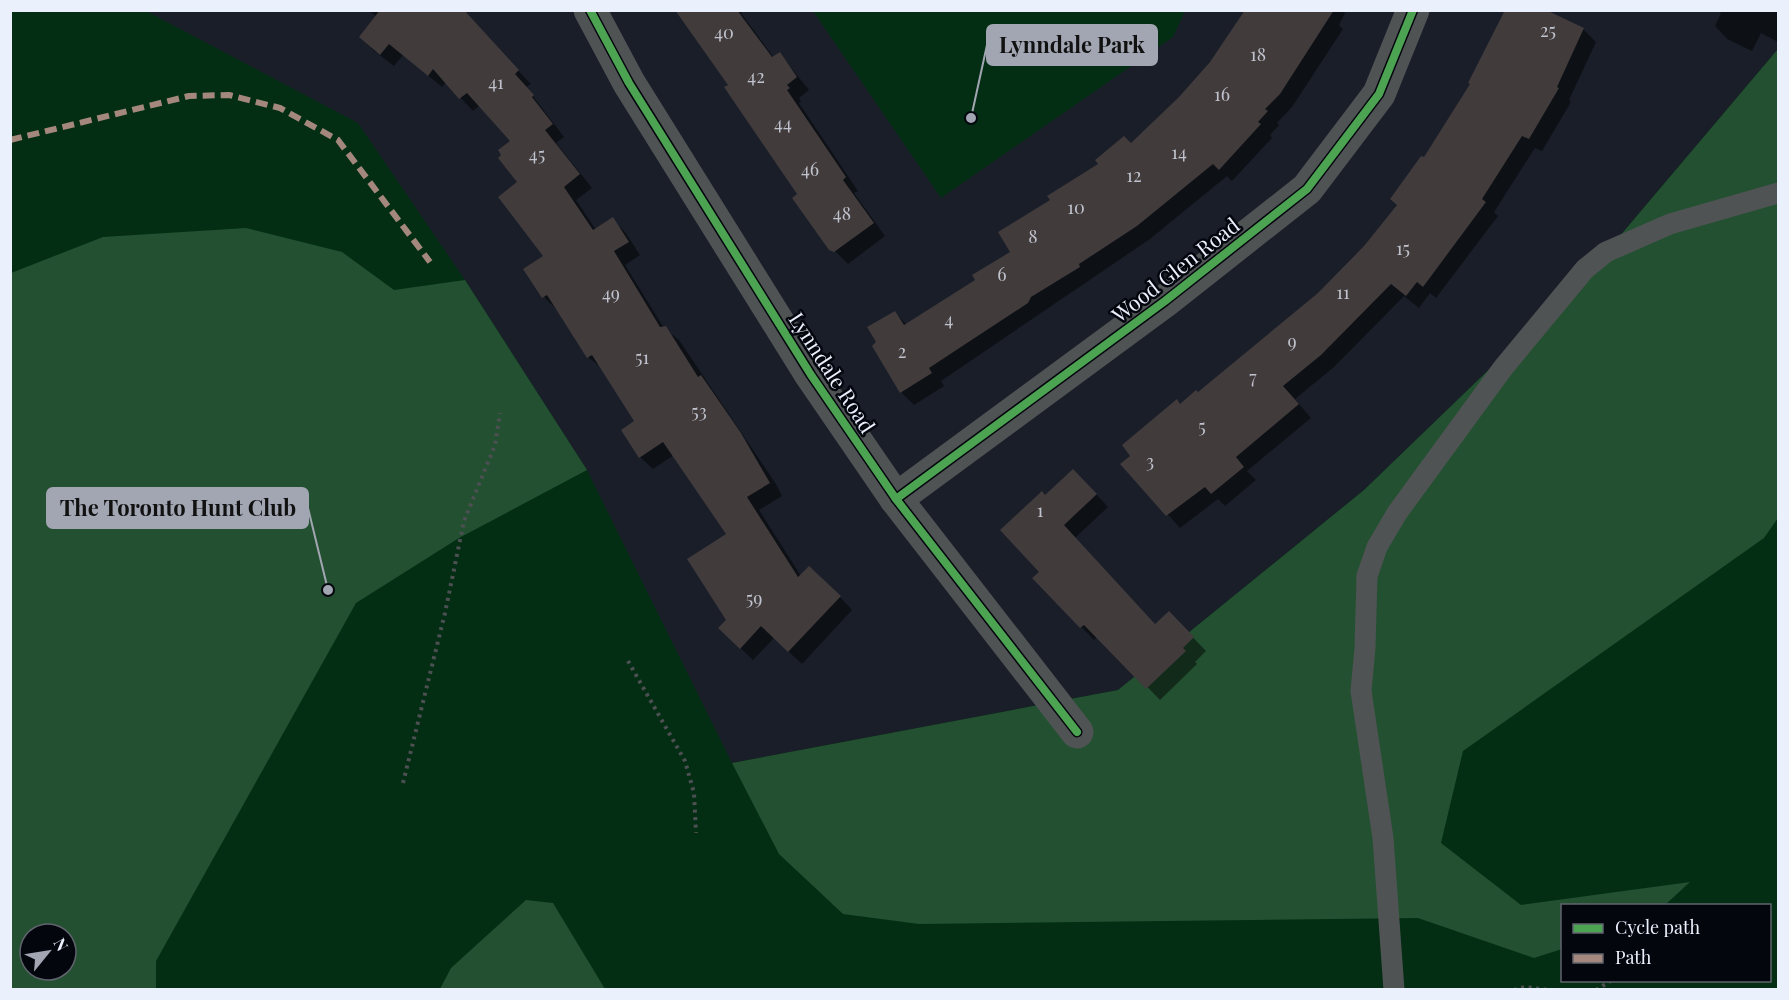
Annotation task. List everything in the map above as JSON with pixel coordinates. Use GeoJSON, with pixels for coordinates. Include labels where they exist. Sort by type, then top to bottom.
{"type":"FeatureCollection","features":[{"type":"Feature","properties":{"kind":"street","name":"Lynndale Road"},"geometry":{"type":"LineString","coordinates":[[590,10],[636,93],[811,375],[896,499],[1077,732]]}},
{"type":"Feature","properties":{"kind":"street","name":"Wood Glen Road"},"geometry":{"type":"LineString","coordinates":[[896,499],[1164,301],[1307,189],[1379,94],[1413,10]]}},
{"type":"Feature","properties":{"kind":"lane"},"geometry":{"type":"LineString","coordinates":[[1394,990],[1383,838],[1361,691],[1367,576],[1377,547],[1397,513],[1503,368],[1585,269],[1606,252],[1670,224],[1779,193]]}},
{"type":"Feature","properties":{"kind":"path"},"geometry":{"type":"LineString","coordinates":[[403,783],[465,521],[495,446],[500,413]]}},
{"type":"Feature","properties":{"kind":"path"},"geometry":{"type":"LineString","coordinates":[[628,661],[685,761],[693,794],[696,833]]}},
{"type":"Feature","properties":{"kind":"path"},"geometry":{"type":"LineString","coordinates":[[1596,990],[1610,982]]}},
{"type":"Feature","properties":{"kind":"path"},"geometry":{"type":"LineString","coordinates":[[1514,990],[1526,987],[1549,990]]}},
{"type":"Feature","properties":{"kind":"green space"},"geometry":{"type":"Polygon","coordinates":[[[10,11],[146,11],[358,123],[465,280],[587,470],[732,763],[1118,690],[1364,490],[1586,276],[1778,49],[1778,989],[11,989],[10,11]]]}},
{"type":"Feature","properties":{"kind":"green space"},"geometry":{"type":"Polygon","coordinates":[[[813,11],[1185,11],[1173,37],[941,198],[813,11]]]}},
{"type":"Feature","properties":{"kind":"green space"},"geometry":{"type":"Polygon","coordinates":[[[1778,49],[1778,518],[1764,538],[1463,751],[1441,843],[1521,905],[1690,882],[1666,904],[1561,904],[1561,949],[1534,958],[1418,918],[919,924],[843,914],[779,854],[732,763],[1118,690],[1364,490],[1586,276],[1778,49]]]}},
{"type":"Feature","properties":{"kind":"green space"},"geometry":{"type":"Polygon","coordinates":[[[246,228],[342,252],[394,290],[465,280],[587,470],[459,538],[356,603],[156,961],[156,989],[11,989],[11,273],[103,237],[246,228]]]}},
{"type":"Feature","properties":{"kind":"green space"},"geometry":{"type":"Polygon","coordinates":[[[526,900],[553,903],[605,989],[440,989],[451,968],[526,900]]]}},
{"type":"Feature","properties":{"kind":"building"},"geometry":{"type":"Polygon","coordinates":[[[380,10],[464,10],[519,70],[515,74],[534,95],[532,97],[553,124],[545,130],[580,174],[564,187],[593,230],[613,217],[629,242],[614,251],[660,327],[666,326],[698,377],[701,375],[741,433],[770,483],[747,497],[798,577],[809,566],[841,596],[788,652],[761,626],[740,649],[718,628],[726,620],[687,559],[726,534],[663,442],[639,458],[621,430],[634,421],[592,355],[587,358],[547,295],[542,298],[523,269],[543,256],[498,197],[517,182],[498,158],[501,155],[498,150],[510,141],[467,93],[459,99],[433,69],[428,76],[389,44],[380,55],[359,37],[380,10]]]}},
{"type":"Feature","properties":{"kind":"building"},"geometry":{"type":"Polygon","coordinates":[[[675,10],[737,10],[772,57],[780,52],[797,77],[787,85],[790,88],[787,90],[846,177],[843,180],[874,223],[834,252],[829,250],[792,198],[797,194],[724,87],[728,85],[675,10]]]}},
{"type":"Feature","properties":{"kind":"building"},"geometry":{"type":"Polygon","coordinates":[[[1245,10],[1334,10],[1280,94],[1265,109],[1268,111],[1258,122],[1261,124],[1219,170],[1213,164],[1137,226],[1079,264],[1080,267],[1031,297],[1028,303],[929,368],[932,373],[900,393],[872,346],[876,342],[867,327],[895,311],[904,325],[975,280],[972,275],[1010,252],[998,232],[1050,200],[1047,196],[1098,164],[1095,160],[1124,136],[1131,143],[1179,97],[1210,62],[1245,10]]]}},
{"type":"Feature","properties":{"kind":"building"},"geometry":{"type":"Polygon","coordinates":[[[1505,10],[1546,10],[1584,28],[1557,87],[1559,88],[1529,139],[1522,136],[1482,199],[1486,202],[1423,287],[1417,282],[1406,296],[1391,284],[1321,355],[1283,386],[1299,404],[1236,457],[1244,467],[1211,494],[1205,487],[1166,516],[1120,464],[1130,456],[1122,445],[1177,399],[1180,404],[1196,390],[1198,392],[1318,293],[1364,246],[1397,205],[1390,199],[1421,156],[1424,157],[1470,84],[1468,83],[1505,10]]]}},
{"type":"Feature","properties":{"kind":"building"},"geometry":{"type":"Polygon","coordinates":[[[1073,469],[1097,494],[1064,525],[1155,624],[1169,611],[1194,637],[1183,648],[1186,651],[1146,689],[1084,625],[1080,628],[1032,578],[1039,572],[1000,530],[1042,491],[1045,495],[1073,469]]]}},
{"type":"Feature","properties":{"kind":"marked path"},"geometry":{"type":"LineString","coordinates":[[10,140],[189,96],[229,95],[280,108],[338,140],[430,262]]}},
{"type":"Feature","properties":{"kind":"cycle path"},"geometry":{"type":"LineString","coordinates":[[590,10],[629,83],[811,375],[896,499],[1077,732]]}},
{"type":"Feature","properties":{"kind":"cycle path"},"geometry":{"type":"LineString","coordinates":[[896,499],[1165,301],[1307,189],[1379,94],[1413,10]]}},
{"type":"Feature","properties":{"kind":"place","name":"Lynndale Park"},"geometry":{"type":"Point","coordinates":[971,118]}},
{"type":"Feature","properties":{"kind":"place","name":"The Toronto Hunt Club"},"geometry":{"type":"Point","coordinates":[328,590]}}]}
